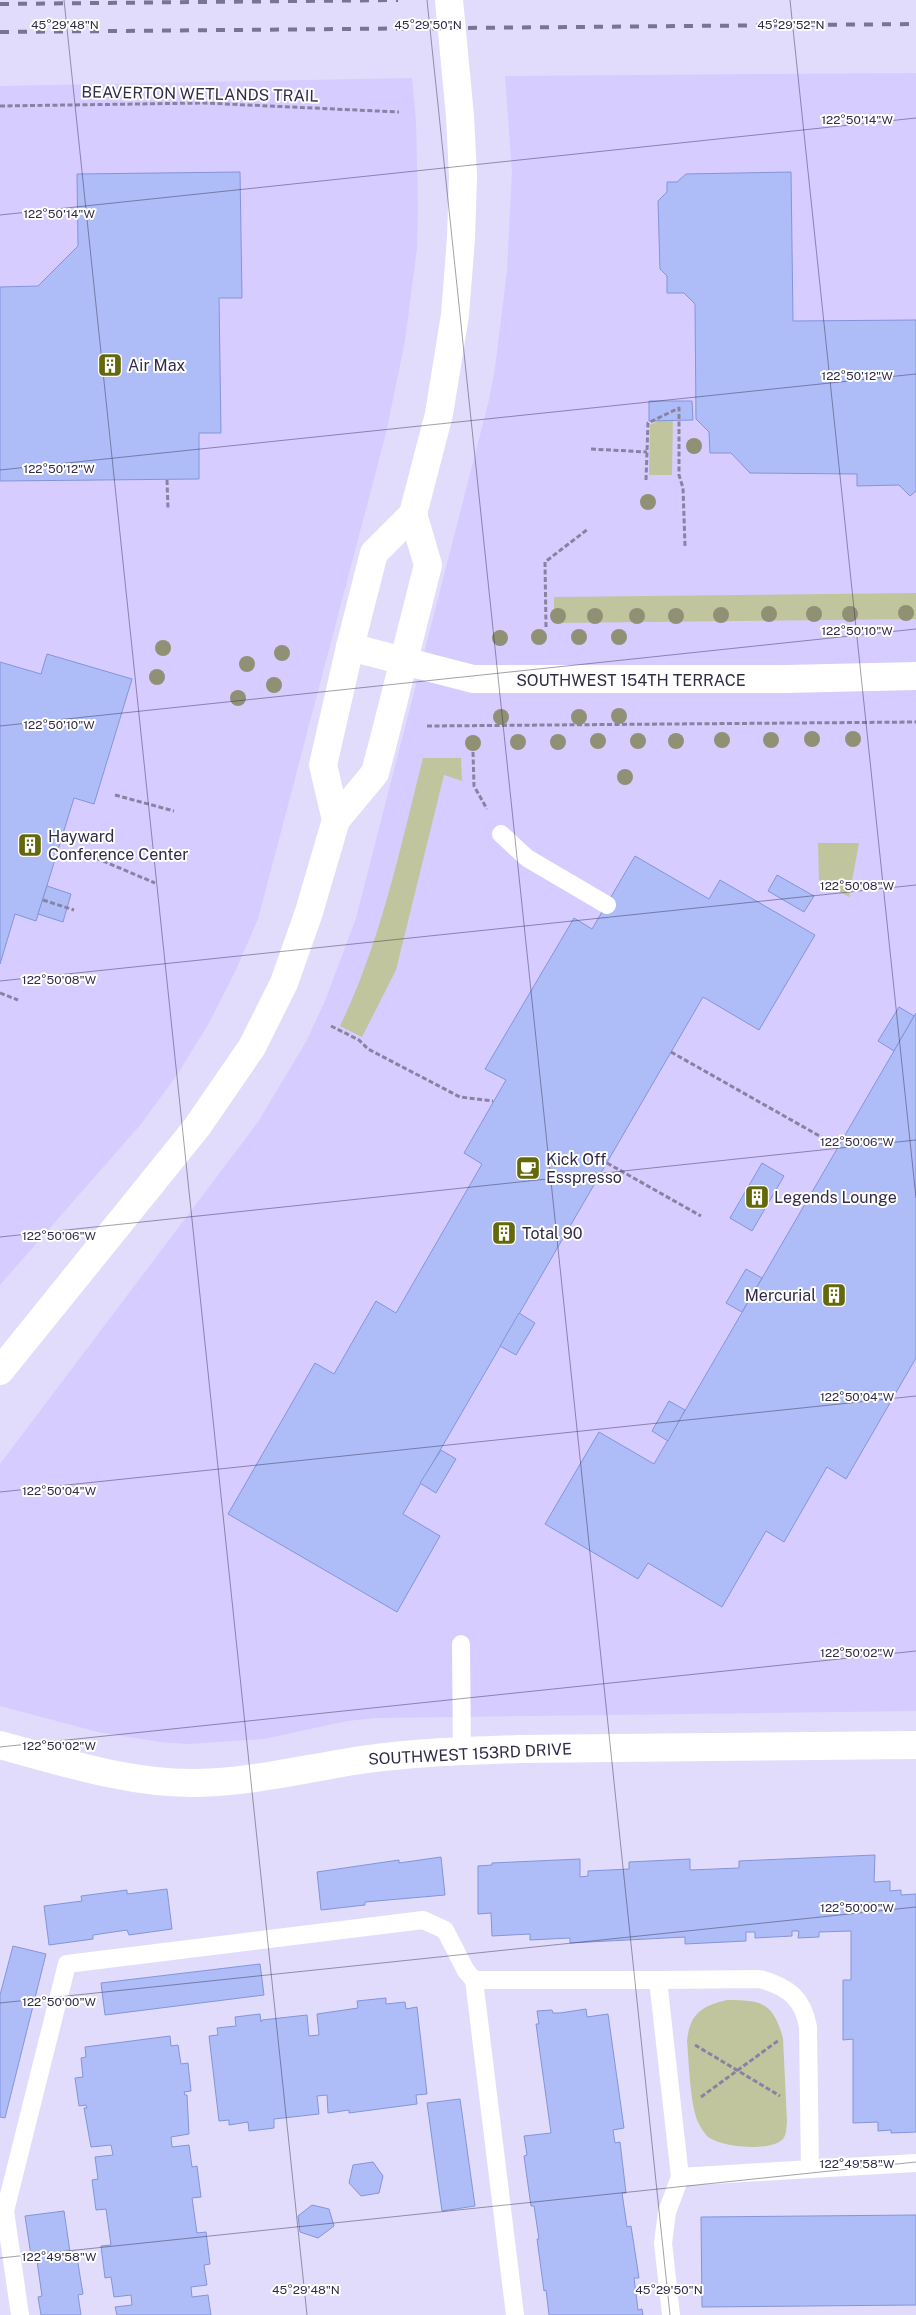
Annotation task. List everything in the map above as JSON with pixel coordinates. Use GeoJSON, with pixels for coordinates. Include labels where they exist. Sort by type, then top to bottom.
{"type":"FeatureCollection","features":[{"type":"Feature","properties":{"kind":"street"},"geometry":{"type":"LineString","coordinates":[[0,1371],[197,1128],[252,1047],[284,983],[310,912],[336,820],[374,773],[428,565],[413,514],[439,414],[455,315],[461,238],[463,176],[460,116],[449,0]]}},
{"type":"Feature","properties":{"kind":"street"},"geometry":{"type":"LineString","coordinates":[[336,820],[323,765],[374,552],[413,514]]}},
{"type":"Feature","properties":{"kind":"street","name":"SOUTHWEST 154TH TERRACE"},"geometry":{"type":"LineString","coordinates":[[350,648],[473,679],[916,676]]}},
{"type":"Feature","properties":{"kind":"street","name":"SOUTHWEST 153RD DRIVE"},"geometry":{"type":"LineString","coordinates":[[0,1745],[98,1771],[160,1781],[196,1783],[240,1780],[369,1759],[462,1752],[519,1749],[916,1745]]}},
{"type":"Feature","properties":{"kind":"lane"},"geometry":{"type":"LineString","coordinates":[[501,834],[527,858],[607,905]]}},
{"type":"Feature","properties":{"kind":"lane"},"geometry":{"type":"LineString","coordinates":[[461,1644],[462,1752]]}},
{"type":"Feature","properties":{"kind":"lane"},"geometry":{"type":"LineString","coordinates":[[20,2315],[5,2211],[67,1964],[423,1920],[445,1930],[466,1971],[474,1980],[516,2315]]}},
{"type":"Feature","properties":{"kind":"lane"},"geometry":{"type":"LineString","coordinates":[[474,1980],[760,1979],[776,1984],[793,1995],[805,2010],[808,2027],[810,2169]]}},
{"type":"Feature","properties":{"kind":"lane"},"geometry":{"type":"LineString","coordinates":[[658,1980],[680,2177],[667,2212],[663,2243],[671,2315]]}},
{"type":"Feature","properties":{"kind":"lane"},"geometry":{"type":"LineString","coordinates":[[680,2177],[916,2163]]}},
{"type":"Feature","properties":{"kind":"path","name":"BEAVERTON WETLANDS TRAIL"},"geometry":{"type":"LineString","coordinates":[[0,106],[204,103],[399,112]]}},
{"type":"Feature","properties":{"kind":"path"},"geometry":{"type":"LineString","coordinates":[[646,480],[648,423],[679,408],[679,474],[683,488],[685,546]]}},
{"type":"Feature","properties":{"kind":"path"},"geometry":{"type":"LineString","coordinates":[[591,449],[647,452]]}},
{"type":"Feature","properties":{"kind":"path"},"geometry":{"type":"LineString","coordinates":[[167,480],[168,509]]}},
{"type":"Feature","properties":{"kind":"path"},"geometry":{"type":"LineString","coordinates":[[546,627],[545,562],[588,529]]}},
{"type":"Feature","properties":{"kind":"path"},"geometry":{"type":"LineString","coordinates":[[427,726],[916,722]]}},
{"type":"Feature","properties":{"kind":"path"},"geometry":{"type":"LineString","coordinates":[[473,752],[474,786],[501,834]]}},
{"type":"Feature","properties":{"kind":"path"},"geometry":{"type":"LineString","coordinates":[[115,795],[174,811]]}},
{"type":"Feature","properties":{"kind":"path"},"geometry":{"type":"LineString","coordinates":[[96,858],[155,883]]}},
{"type":"Feature","properties":{"kind":"path"},"geometry":{"type":"LineString","coordinates":[[43,900],[74,910]]}},
{"type":"Feature","properties":{"kind":"path"},"geometry":{"type":"LineString","coordinates":[[0,993],[18,1000]]}},
{"type":"Feature","properties":{"kind":"path"},"geometry":{"type":"LineString","coordinates":[[331,1026],[360,1040],[368,1049],[460,1097],[494,1101]]}},
{"type":"Feature","properties":{"kind":"path"},"geometry":{"type":"LineString","coordinates":[[671,1052],[839,1146]]}},
{"type":"Feature","properties":{"kind":"path"},"geometry":{"type":"LineString","coordinates":[[606,1163],[701,1216]]}},
{"type":"Feature","properties":{"kind":"path"},"geometry":{"type":"LineString","coordinates":[[694,2103],[736,2070],[783,2038]]}},
{"type":"Feature","properties":{"kind":"path"},"geometry":{"type":"LineString","coordinates":[[687,2041],[786,2100]]}},
{"type":"Feature","properties":{"kind":"shaded area"},"geometry":{"type":"Polygon","coordinates":[[[916,73],[916,1711],[376,1718],[347,1721],[264,1739],[188,1744],[160,1742],[98,1732],[0,1706],[0,1464],[258,1122],[307,1040],[325,1001],[356,918],[489,400],[495,368],[507,271],[512,172],[505,76],[916,73]]]}},
{"type":"Feature","properties":{"kind":"shaded area"},"geometry":{"type":"Polygon","coordinates":[[[412,78],[416,121],[417,248],[405,341],[386,433],[258,919],[235,972],[209,1023],[177,1075],[141,1124],[0,1285],[0,86],[412,78]]]}},
{"type":"Feature","properties":{"kind":"green space"},"geometry":{"type":"Polygon","coordinates":[[[673,413],[672,475],[649,475],[650,425],[673,413]]]}},
{"type":"Feature","properties":{"kind":"green space"},"geometry":{"type":"Polygon","coordinates":[[[916,593],[916,619],[554,623],[554,597],[916,593]]]}},
{"type":"Feature","properties":{"kind":"green space"},"geometry":{"type":"Polygon","coordinates":[[[423,758],[461,758],[462,781],[444,775],[396,970],[362,1037],[340,1026],[367,961],[378,928],[423,758]]]}},
{"type":"Feature","properties":{"kind":"green space"},"geometry":{"type":"Polygon","coordinates":[[[818,843],[859,843],[849,897],[819,880],[818,843]]]}},
{"type":"Feature","properties":{"kind":"green space"},"geometry":{"type":"Polygon","coordinates":[[[727,2000],[749,2001],[764,2005],[775,2017],[783,2038],[787,2122],[785,2136],[775,2144],[745,2147],[734,2146],[715,2140],[708,2137],[696,2116],[689,2072],[687,2041],[689,2031],[694,2017],[699,2012],[711,2005],[727,2000]]]}},
{"type":"Feature","properties":{"kind":"building","name":"Air Max"},"geometry":{"type":"Polygon","coordinates":[[[240,172],[242,298],[219,298],[221,433],[199,433],[199,479],[0,481],[0,287],[38,286],[78,246],[77,174],[240,172]]]}},
{"type":"Feature","properties":{"kind":"building"},"geometry":{"type":"Polygon","coordinates":[[[791,172],[793,321],[916,320],[916,491],[910,496],[899,485],[857,486],[857,474],[750,473],[731,453],[710,453],[709,432],[696,419],[695,304],[684,293],[667,293],[667,276],[660,269],[658,201],[667,192],[667,182],[677,182],[686,174],[791,172]]]}},
{"type":"Feature","properties":{"kind":"building"},"geometry":{"type":"Polygon","coordinates":[[[649,401],[692,401],[693,420],[649,421],[649,401]]]}},
{"type":"Feature","properties":{"kind":"building","name":"Hayward Conference Center"},"geometry":{"type":"Polygon","coordinates":[[[47,654],[132,679],[94,804],[74,798],[36,921],[15,914],[0,964],[0,662],[41,674],[47,654]]]}},
{"type":"Feature","properties":{"kind":"building","name":"Total 90"},"geometry":{"type":"Polygon","coordinates":[[[635,856],[709,899],[720,880],[815,935],[759,1030],[703,997],[403,1514],[440,1536],[397,1612],[228,1514],[315,1363],[334,1374],[376,1301],[396,1313],[482,1164],[464,1153],[506,1080],[485,1069],[574,918],[592,929],[635,856]]]}},
{"type":"Feature","properties":{"kind":"building"},"geometry":{"type":"Polygon","coordinates":[[[777,875],[814,896],[804,912],[768,891],[777,875]]]}},
{"type":"Feature","properties":{"kind":"building"},"geometry":{"type":"Polygon","coordinates":[[[47,886],[71,894],[63,922],[38,914],[47,886]]]}},
{"type":"Feature","properties":{"kind":"building"},"geometry":{"type":"Polygon","coordinates":[[[899,1007],[914,1016],[894,1051],[878,1041],[899,1007]]]}},
{"type":"Feature","properties":{"kind":"building","name":"Mercurial"},"geometry":{"type":"Polygon","coordinates":[[[916,1013],[916,1358],[846,1479],[827,1467],[784,1542],[766,1531],[722,1607],[648,1563],[638,1579],[545,1524],[599,1432],[654,1464],[916,1013]]]}},
{"type":"Feature","properties":{"kind":"building","name":"Legends Lounge"},"geometry":{"type":"Polygon","coordinates":[[[762,1163],[784,1176],[752,1231],[730,1218],[762,1163]]]}},
{"type":"Feature","properties":{"kind":"building"},"geometry":{"type":"Polygon","coordinates":[[[746,1269],[762,1278],[742,1312],[726,1303],[746,1269]]]}},
{"type":"Feature","properties":{"kind":"building"},"geometry":{"type":"Polygon","coordinates":[[[519,1313],[535,1323],[516,1355],[500,1346],[519,1313]]]}},
{"type":"Feature","properties":{"kind":"building"},"geometry":{"type":"Polygon","coordinates":[[[669,1401],[685,1410],[668,1441],[652,1431],[669,1401]]]}},
{"type":"Feature","properties":{"kind":"building"},"geometry":{"type":"Polygon","coordinates":[[[441,1450],[456,1459],[436,1493],[420,1483],[441,1450]]]}},
{"type":"Feature","properties":{"kind":"building"},"geometry":{"type":"Polygon","coordinates":[[[875,1855],[874,1882],[890,1881],[890,1891],[901,1890],[901,1895],[916,1894],[916,2132],[891,2133],[891,2130],[878,2131],[878,2122],[853,2123],[853,2039],[843,2040],[843,1980],[851,1980],[851,1931],[819,1932],[819,1937],[798,1938],[799,1931],[792,1931],[792,1936],[755,1938],[755,1932],[746,1932],[746,1941],[685,1944],[685,1937],[570,1943],[570,1938],[530,1940],[530,1934],[492,1936],[491,1913],[478,1914],[478,1866],[492,1865],[492,1863],[580,1859],[580,1877],[588,1876],[588,1871],[629,1869],[629,1862],[690,1859],[690,1870],[739,1868],[739,1861],[875,1855]]]}},
{"type":"Feature","properties":{"kind":"building"},"geometry":{"type":"Polygon","coordinates":[[[441,1857],[445,1895],[365,1902],[365,1905],[321,1910],[317,1872],[399,1860],[399,1863],[441,1857]]]}},
{"type":"Feature","properties":{"kind":"building"},"geometry":{"type":"Polygon","coordinates":[[[167,1889],[172,1929],[129,1935],[127,1930],[93,1935],[93,1939],[49,1945],[44,1906],[82,1901],[81,1896],[127,1890],[127,1894],[167,1889]]]}},
{"type":"Feature","properties":{"kind":"building"},"geometry":{"type":"Polygon","coordinates":[[[13,1946],[46,1954],[5,2118],[0,2117],[0,1995],[13,1946]]]}},
{"type":"Feature","properties":{"kind":"building"},"geometry":{"type":"Polygon","coordinates":[[[260,1964],[264,1995],[105,2015],[101,1983],[260,1964]]]}},
{"type":"Feature","properties":{"kind":"building"},"geometry":{"type":"Polygon","coordinates":[[[386,1998],[386,2004],[405,2002],[406,2009],[417,2007],[427,2094],[416,2095],[417,2104],[349,2113],[349,2110],[328,2113],[327,2095],[317,2096],[319,2114],[274,2119],[274,2128],[249,2131],[248,2122],[229,2125],[229,2120],[219,2121],[209,2036],[218,2035],[217,2028],[236,2026],[235,2017],[260,2014],[261,2022],[262,2020],[307,2015],[309,2036],[319,2035],[317,2014],[358,2008],[357,2001],[386,1998]]]}},
{"type":"Feature","properties":{"kind":"building"},"geometry":{"type":"Polygon","coordinates":[[[586,2009],[587,2017],[608,2014],[624,2128],[613,2130],[615,2143],[620,2142],[626,2193],[622,2193],[627,2227],[631,2226],[639,2278],[634,2278],[638,2310],[642,2309],[643,2315],[549,2315],[546,2290],[544,2291],[537,2239],[539,2239],[534,2206],[531,2206],[524,2156],[527,2155],[524,2136],[551,2133],[536,2024],[539,2024],[537,2011],[552,2010],[553,2013],[560,2013],[586,2009]]]}},
{"type":"Feature","properties":{"kind":"building"},"geometry":{"type":"Polygon","coordinates":[[[170,2036],[171,2046],[178,2045],[181,2064],[188,2063],[191,2091],[184,2092],[187,2095],[189,2134],[171,2137],[172,2147],[189,2145],[192,2167],[197,2166],[201,2197],[192,2198],[197,2233],[206,2232],[210,2264],[204,2265],[207,2285],[191,2287],[192,2297],[208,2295],[211,2315],[117,2315],[115,2307],[132,2305],[131,2295],[114,2297],[111,2277],[105,2278],[101,2246],[111,2245],[106,2209],[96,2210],[92,2180],[98,2179],[95,2157],[113,2155],[111,2145],[91,2147],[84,2108],[87,2108],[86,2105],[79,2106],[75,2078],[83,2077],[81,2058],[86,2057],[85,2047],[170,2036]]]}},
{"type":"Feature","properties":{"kind":"building"},"geometry":{"type":"Polygon","coordinates":[[[460,2099],[475,2206],[442,2211],[427,2103],[460,2099]]]}},
{"type":"Feature","properties":{"kind":"building"},"geometry":{"type":"Polygon","coordinates":[[[373,2162],[383,2176],[379,2193],[361,2196],[349,2183],[353,2165],[373,2162]]]}},
{"type":"Feature","properties":{"kind":"building"},"geometry":{"type":"Polygon","coordinates":[[[312,2205],[329,2209],[334,2226],[318,2238],[300,2232],[298,2216],[312,2205]]]}},
{"type":"Feature","properties":{"kind":"building"},"geometry":{"type":"Polygon","coordinates":[[[64,2211],[70,2252],[76,2251],[83,2294],[78,2295],[81,2315],[41,2315],[38,2297],[42,2296],[37,2261],[32,2262],[25,2216],[64,2211]]]}},
{"type":"Feature","properties":{"kind":"building"},"geometry":{"type":"Polygon","coordinates":[[[916,2215],[916,2305],[702,2307],[701,2217],[916,2215]]]}},
{"type":"Feature","properties":{"kind":"railway"},"geometry":{"type":"LineString","coordinates":[[0,4],[398,0]]}},
{"type":"Feature","properties":{"kind":"railway"},"geometry":{"type":"LineString","coordinates":[[0,32],[916,24]]}},
{"type":"Feature","properties":{"kind":"place","name":"Air Max"},"geometry":{"type":"Point","coordinates":[110,365]}},
{"type":"Feature","properties":{"kind":"place","name":"Hayward Conference Center"},"geometry":{"type":"Point","coordinates":[30,845]}},
{"type":"Feature","properties":{"kind":"place","name":"Kick Off Esspresso"},"geometry":{"type":"Point","coordinates":[528,1168]}},
{"type":"Feature","properties":{"kind":"place","name":"Legends Lounge"},"geometry":{"type":"Point","coordinates":[757,1197]}},
{"type":"Feature","properties":{"kind":"place","name":"Total 90"},"geometry":{"type":"Point","coordinates":[504,1233]}},
{"type":"Feature","properties":{"kind":"place","name":"Mercurial"},"geometry":{"type":"Point","coordinates":[834,1295]}}]}
